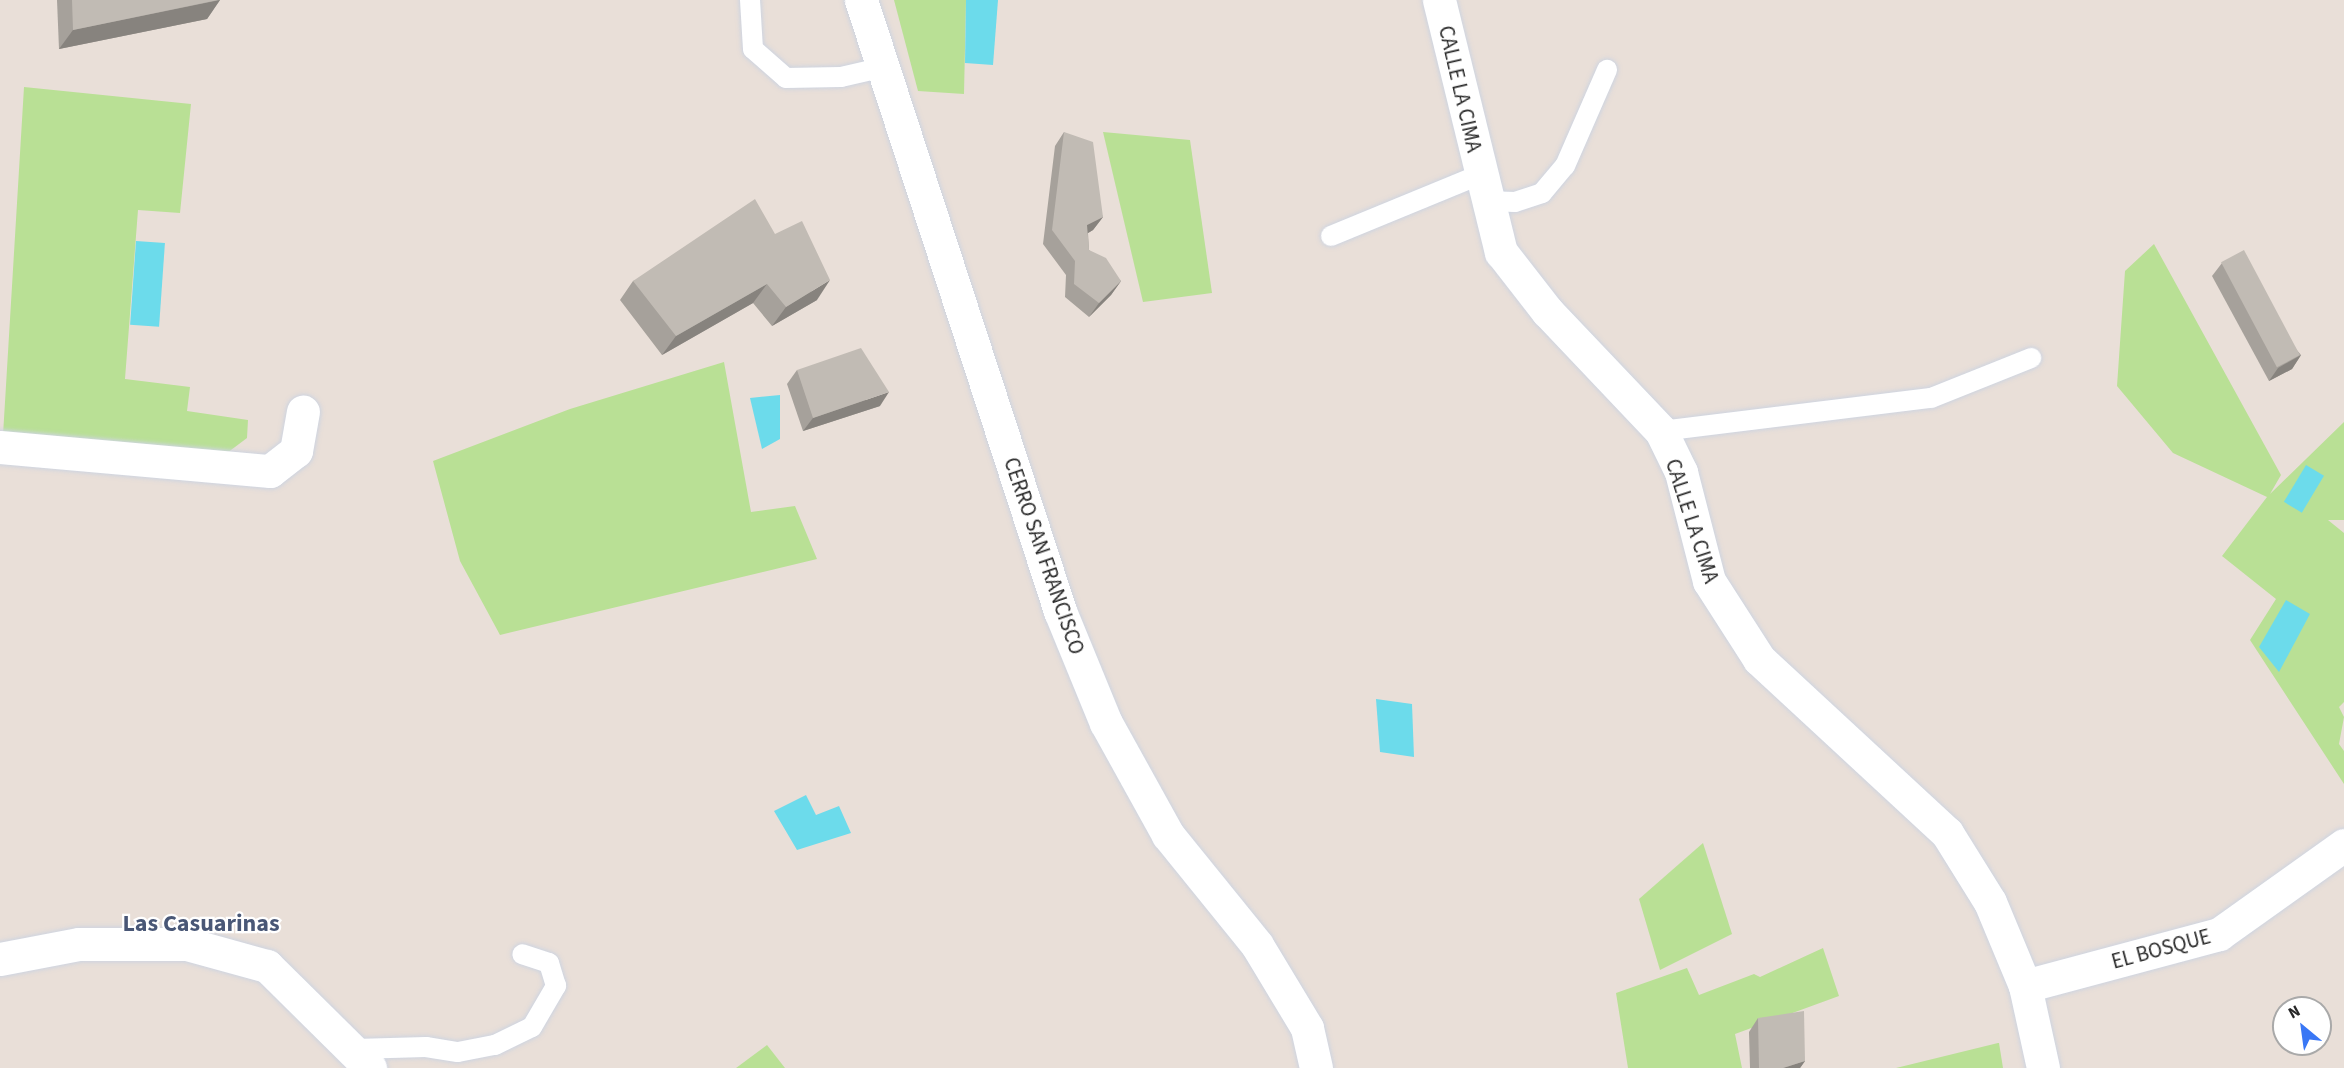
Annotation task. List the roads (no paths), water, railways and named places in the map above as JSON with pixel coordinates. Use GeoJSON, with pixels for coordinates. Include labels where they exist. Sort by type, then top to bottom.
{"type":"FeatureCollection","features":[{"type":"Feature","properties":{"kind":"street","name":"CERRO SAN FRANCISCO"},"geometry":{"type":"LineString","coordinates":[[861,0],[879,68],[1060,610],[1106,723],[1168,835],[1257,945],[1307,1028],[1316,1068]]}},
{"type":"Feature","properties":{"kind":"street","name":"CALLE LA CIMA"},"geometry":{"type":"LineString","coordinates":[[1439,0],[1483,188],[1508,260],[1547,311],[1661,431],[1681,472],[1709,581],[1728,618],[1759,659],[1947,832],[1990,902],[2025,986],[2043,1068]]}},
{"type":"Feature","properties":{"kind":"street"},"geometry":{"type":"LineString","coordinates":[[0,447],[270,471],[296,451],[303,412]]}},
{"type":"Feature","properties":{"kind":"street","name":"EL BOSQUE"},"geometry":{"type":"LineString","coordinates":[[2025,986],[2219,934],[2344,845]]}},
{"type":"Feature","properties":{"kind":"street"},"geometry":{"type":"LineString","coordinates":[[0,959],[80,944],[187,944],[267,966],[362,1059]]}},
{"type":"Feature","properties":{"kind":"lane"},"geometry":{"type":"LineString","coordinates":[[750,0],[753,49],[786,78],[841,77],[879,68]]}},
{"type":"Feature","properties":{"kind":"lane"},"geometry":{"type":"LineString","coordinates":[[1332,236],[1483,188],[1515,202],[1542,193],[1564,166],[1607,70]]}},
{"type":"Feature","properties":{"kind":"lane"},"geometry":{"type":"LineString","coordinates":[[1661,431],[1931,398],[2031,358]]}},
{"type":"Feature","properties":{"kind":"lane"},"geometry":{"type":"LineString","coordinates":[[362,1059],[426,1047],[458,1052],[495,1045],[532,1027],[556,986],[549,963],[522,954]]}},
{"type":"Feature","properties":{"kind":"water"},"geometry":{"type":"Polygon","coordinates":[[[966,0],[998,0],[993,65],[965,63],[966,0]]]}},
{"type":"Feature","properties":{"kind":"water"},"geometry":{"type":"Polygon","coordinates":[[[136,241],[165,243],[159,327],[130,325],[136,241]]]}},
{"type":"Feature","properties":{"kind":"water"},"geometry":{"type":"Polygon","coordinates":[[[780,395],[780,439],[762,449],[750,398],[780,395]]]}},
{"type":"Feature","properties":{"kind":"water"},"geometry":{"type":"Polygon","coordinates":[[[2306,465],[2324,476],[2302,513],[2284,502],[2306,465]]]}},
{"type":"Feature","properties":{"kind":"water"},"geometry":{"type":"Polygon","coordinates":[[[2286,600],[2310,614],[2279,672],[2259,647],[2286,600]]]}},
{"type":"Feature","properties":{"kind":"water"},"geometry":{"type":"Polygon","coordinates":[[[1376,699],[1412,704],[1414,757],[1380,752],[1376,699]]]}},
{"type":"Feature","properties":{"kind":"water"},"geometry":{"type":"Polygon","coordinates":[[[806,795],[816,815],[839,806],[851,833],[797,850],[774,811],[806,795]]]}},
{"type":"Feature","properties":{"kind":"district","name":"Las Casuarinas"},"geometry":{"type":"Point","coordinates":[201,924]}}]}
